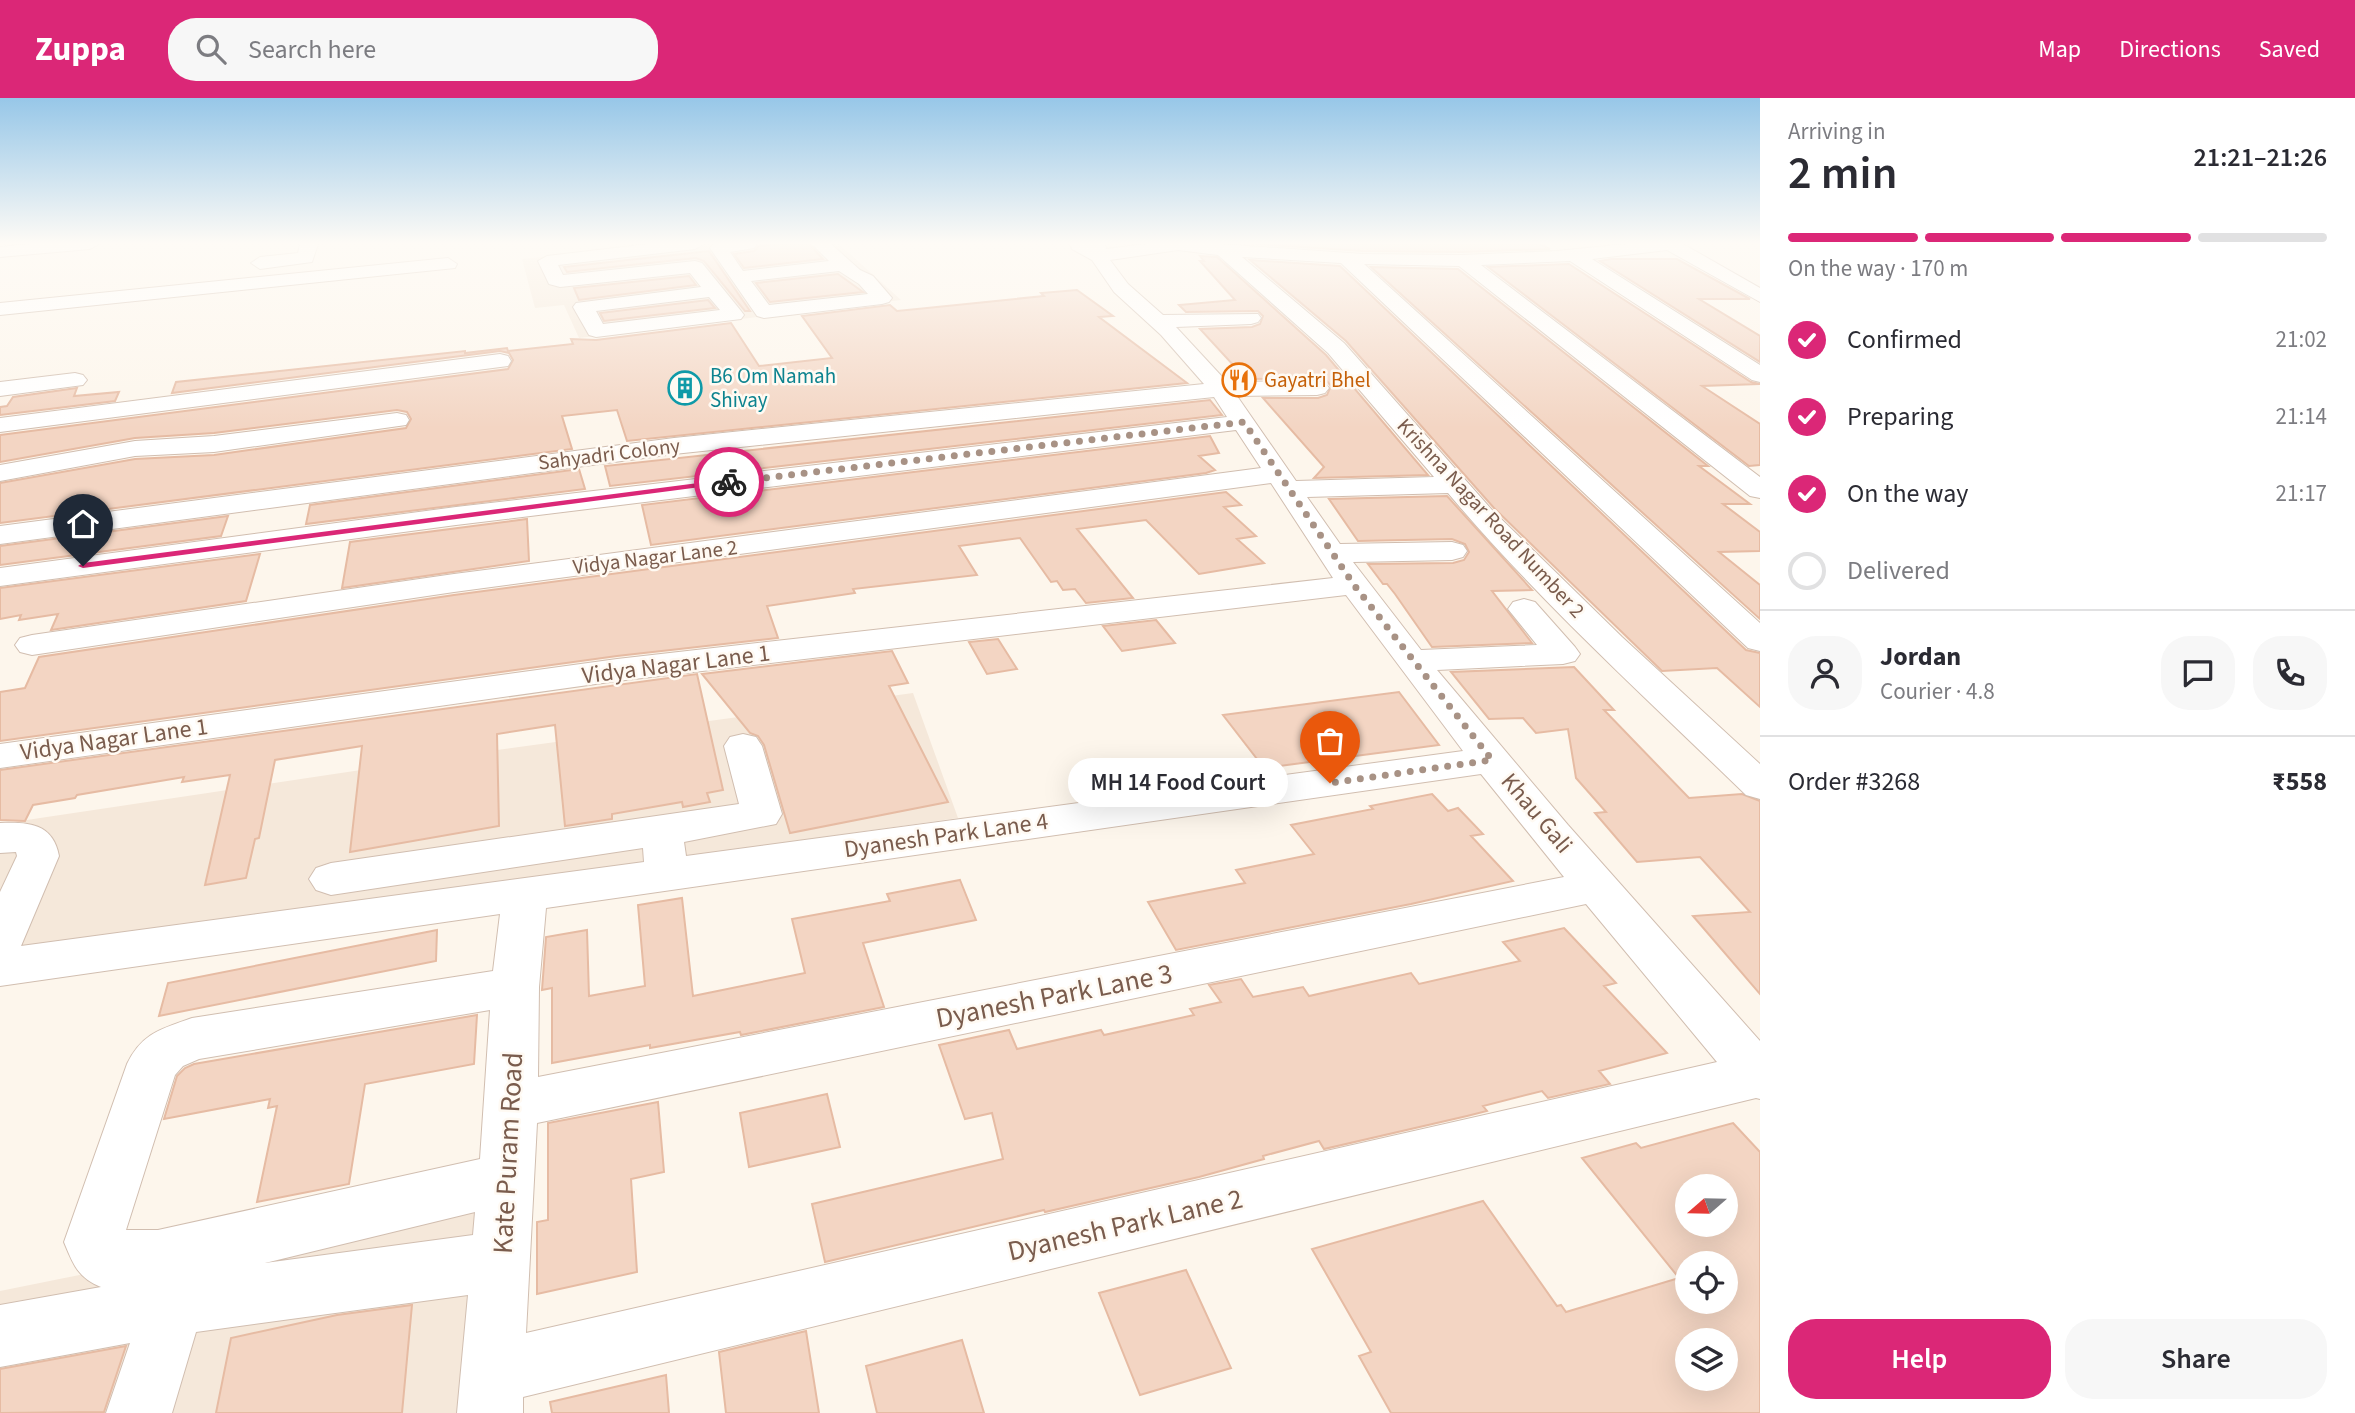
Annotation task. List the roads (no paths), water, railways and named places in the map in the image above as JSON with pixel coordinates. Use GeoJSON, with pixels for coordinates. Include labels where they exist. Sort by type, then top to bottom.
{"type":"FeatureCollection","features":[{"type":"Feature","properties":{"kind":"street"},"geometry":{"type":"LineString","coordinates":[[0,309],[36,305]]}},
{"type":"Feature","properties":{"kind":"street"},"geometry":{"type":"LineString","coordinates":[[596,305],[583,307],[596,331],[734,315],[726,305]]}},
{"type":"Feature","properties":{"kind":"street"},"geometry":{"type":"LineString","coordinates":[[759,305],[764,312],[820,305]]}},
{"type":"Feature","properties":{"kind":"street","name":"Khau Gali"},"geometry":{"type":"LineString","coordinates":[[1141,305],[1199,362],[1220,389],[1354,585],[1413,662],[1492,760],[1759,1076]]}},
{"type":"Feature","properties":{"kind":"street","name":"Krishna Nagar Road Number 2"},"geometry":{"type":"LineString","coordinates":[[1287,305],[1336,348],[1455,485],[1610,644],[1760,786]]}},
{"type":"Feature","properties":{"kind":"street"},"geometry":{"type":"LineString","coordinates":[[1397,305],[1760,641]]}},
{"type":"Feature","properties":{"kind":"street"},"geometry":{"type":"LineString","coordinates":[[1522,305],[1760,490]]}},
{"type":"Feature","properties":{"kind":"street"},"geometry":{"type":"LineString","coordinates":[[1652,305],[1760,375]]}},
{"type":"Feature","properties":{"kind":"street"},"geometry":{"type":"LineString","coordinates":[[1159,321],[1251,318]]}},
{"type":"Feature","properties":{"kind":"street"},"geometry":{"type":"LineString","coordinates":[[0,425],[499,361]]}},
{"type":"Feature","properties":{"kind":"street"},"geometry":{"type":"LineString","coordinates":[[0,389],[75,380]]}},
{"type":"Feature","properties":{"kind":"street","name":"Sahyadri Colony"},"geometry":{"type":"LineString","coordinates":[[0,535],[674,446],[1220,389],[1317,388]]}},
{"type":"Feature","properties":{"kind":"street"},"geometry":{"type":"LineString","coordinates":[[0,473],[118,451],[214,444],[397,420]]}},
{"type":"Feature","properties":{"kind":"street"},"geometry":{"type":"LineString","coordinates":[[0,578],[497,510],[1244,422]]}},
{"type":"Feature","properties":{"kind":"street","name":"Vidya Nagar Lane 2"},"geometry":{"type":"LineString","coordinates":[[32,645],[454,583],[1283,482],[1455,485]]}},
{"type":"Feature","properties":{"kind":"street"},"geometry":{"type":"LineString","coordinates":[[1332,553],[1452,551]]}},
{"type":"Feature","properties":{"kind":"street","name":"Vidya Nagar Lane 1"},"geometry":{"type":"LineString","coordinates":[[0,756],[617,670],[1354,585]]}},
{"type":"Feature","properties":{"kind":"street"},"geometry":{"type":"LineString","coordinates":[[1413,662],[1563,654],[1524,609]]}},
{"type":"Feature","properties":{"kind":"street"},"geometry":{"type":"LineString","coordinates":[[331,879],[762,814],[743,746]]}},
{"type":"Feature","properties":{"kind":"street","name":"Dyanesh Park Lane 4"},"geometry":{"type":"LineString","coordinates":[[0,967],[525,892],[667,875],[1492,760]]}},
{"type":"Feature","properties":{"kind":"street"},"geometry":{"type":"LineString","coordinates":[[662,831],[667,875]]}},
{"type":"Feature","properties":{"kind":"street"},"geometry":{"type":"LineString","coordinates":[[0,838],[26,837],[36,845],[38,856],[0,941]]}},
{"type":"Feature","properties":{"kind":"street","name":"Dyanesh Park Lane 3"},"geometry":{"type":"LineString","coordinates":[[511,1105],[1598,886]]}},
{"type":"Feature","properties":{"kind":"street","name":"Kate Puram Road"},"geometry":{"type":"LineString","coordinates":[[491,1393],[511,1105],[515,987],[525,892]]}},
{"type":"Feature","properties":{"kind":"street"},"geometry":{"type":"LineString","coordinates":[[506,1178],[158,1259],[106,1260],[93,1242],[153,1064],[165,1051],[192,1040],[515,987]]}},
{"type":"Feature","properties":{"kind":"street","name":"Dyanesh Park Lane 2"},"geometry":{"type":"LineString","coordinates":[[491,1393],[1759,1076]]}},
{"type":"Feature","properties":{"kind":"street"},"geometry":{"type":"LineString","coordinates":[[0,1336],[174,1305],[501,1261]]}},
{"type":"Feature","properties":{"kind":"street"},"geometry":{"type":"LineString","coordinates":[[139,1413],[174,1305]]}},
{"type":"Feature","properties":{"kind":"place","name":"Gayatri Bhel"},"geometry":{"type":"Point","coordinates":[1239,380]}},
{"type":"Feature","properties":{"kind":"place","name":"B6 Om Namah Shivay"},"geometry":{"type":"Point","coordinates":[685,388]}},
{"type":"Feature","properties":{"kind":"place","name":"MH 14 Food Court"},"geometry":{"type":"Point","coordinates":[1330,783]}}]}
